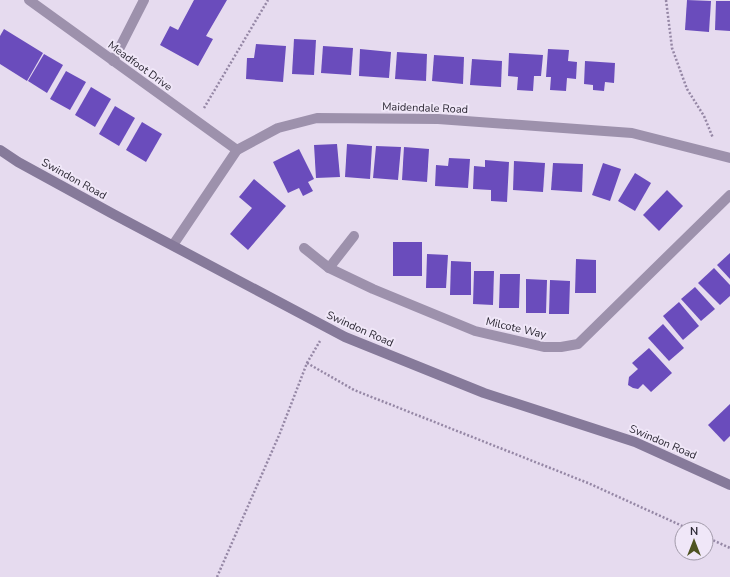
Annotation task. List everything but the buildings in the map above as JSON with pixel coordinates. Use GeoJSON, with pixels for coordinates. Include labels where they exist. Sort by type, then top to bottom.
{"type":"FeatureCollection","features":[{"type":"Feature","properties":{"kind":"main road","name":"Swindon Road"},"geometry":{"type":"LineString","coordinates":[[0,150],[31,170],[345,337],[484,393],[635,442],[730,484]]}},
{"type":"Feature","properties":{"kind":"street","name":"Meadfoot Drive"},"geometry":{"type":"LineString","coordinates":[[29,0],[237,150]]}},
{"type":"Feature","properties":{"kind":"street"},"geometry":{"type":"LineString","coordinates":[[113,61],[144,0]]}},
{"type":"Feature","properties":{"kind":"street","name":"Maidendale Road"},"geometry":{"type":"LineString","coordinates":[[173,245],[237,150],[278,128],[317,118],[438,119],[632,133],[730,158]]}},
{"type":"Feature","properties":{"kind":"street","name":"Milcote Way"},"geometry":{"type":"LineString","coordinates":[[304,248],[329,268],[372,289],[475,331],[544,348],[561,348],[578,344],[730,195]]}},
{"type":"Feature","properties":{"kind":"street"},"geometry":{"type":"LineString","coordinates":[[329,268],[354,236]]}},
{"type":"Feature","properties":{"kind":"path"},"geometry":{"type":"LineString","coordinates":[[196,121],[268,0]]}},
{"type":"Feature","properties":{"kind":"path"},"geometry":{"type":"LineString","coordinates":[[666,0],[672,48],[687,88],[711,130],[717,155]]}},
{"type":"Feature","properties":{"kind":"path"},"geometry":{"type":"LineString","coordinates":[[217,577],[280,433],[307,363],[327,328]]}},
{"type":"Feature","properties":{"kind":"path"},"geometry":{"type":"LineString","coordinates":[[307,363],[354,390],[588,483],[674,522]]}},
{"type":"Feature","properties":{"kind":"path"},"geometry":{"type":"LineString","coordinates":[[714,541],[730,548]]}}]}
